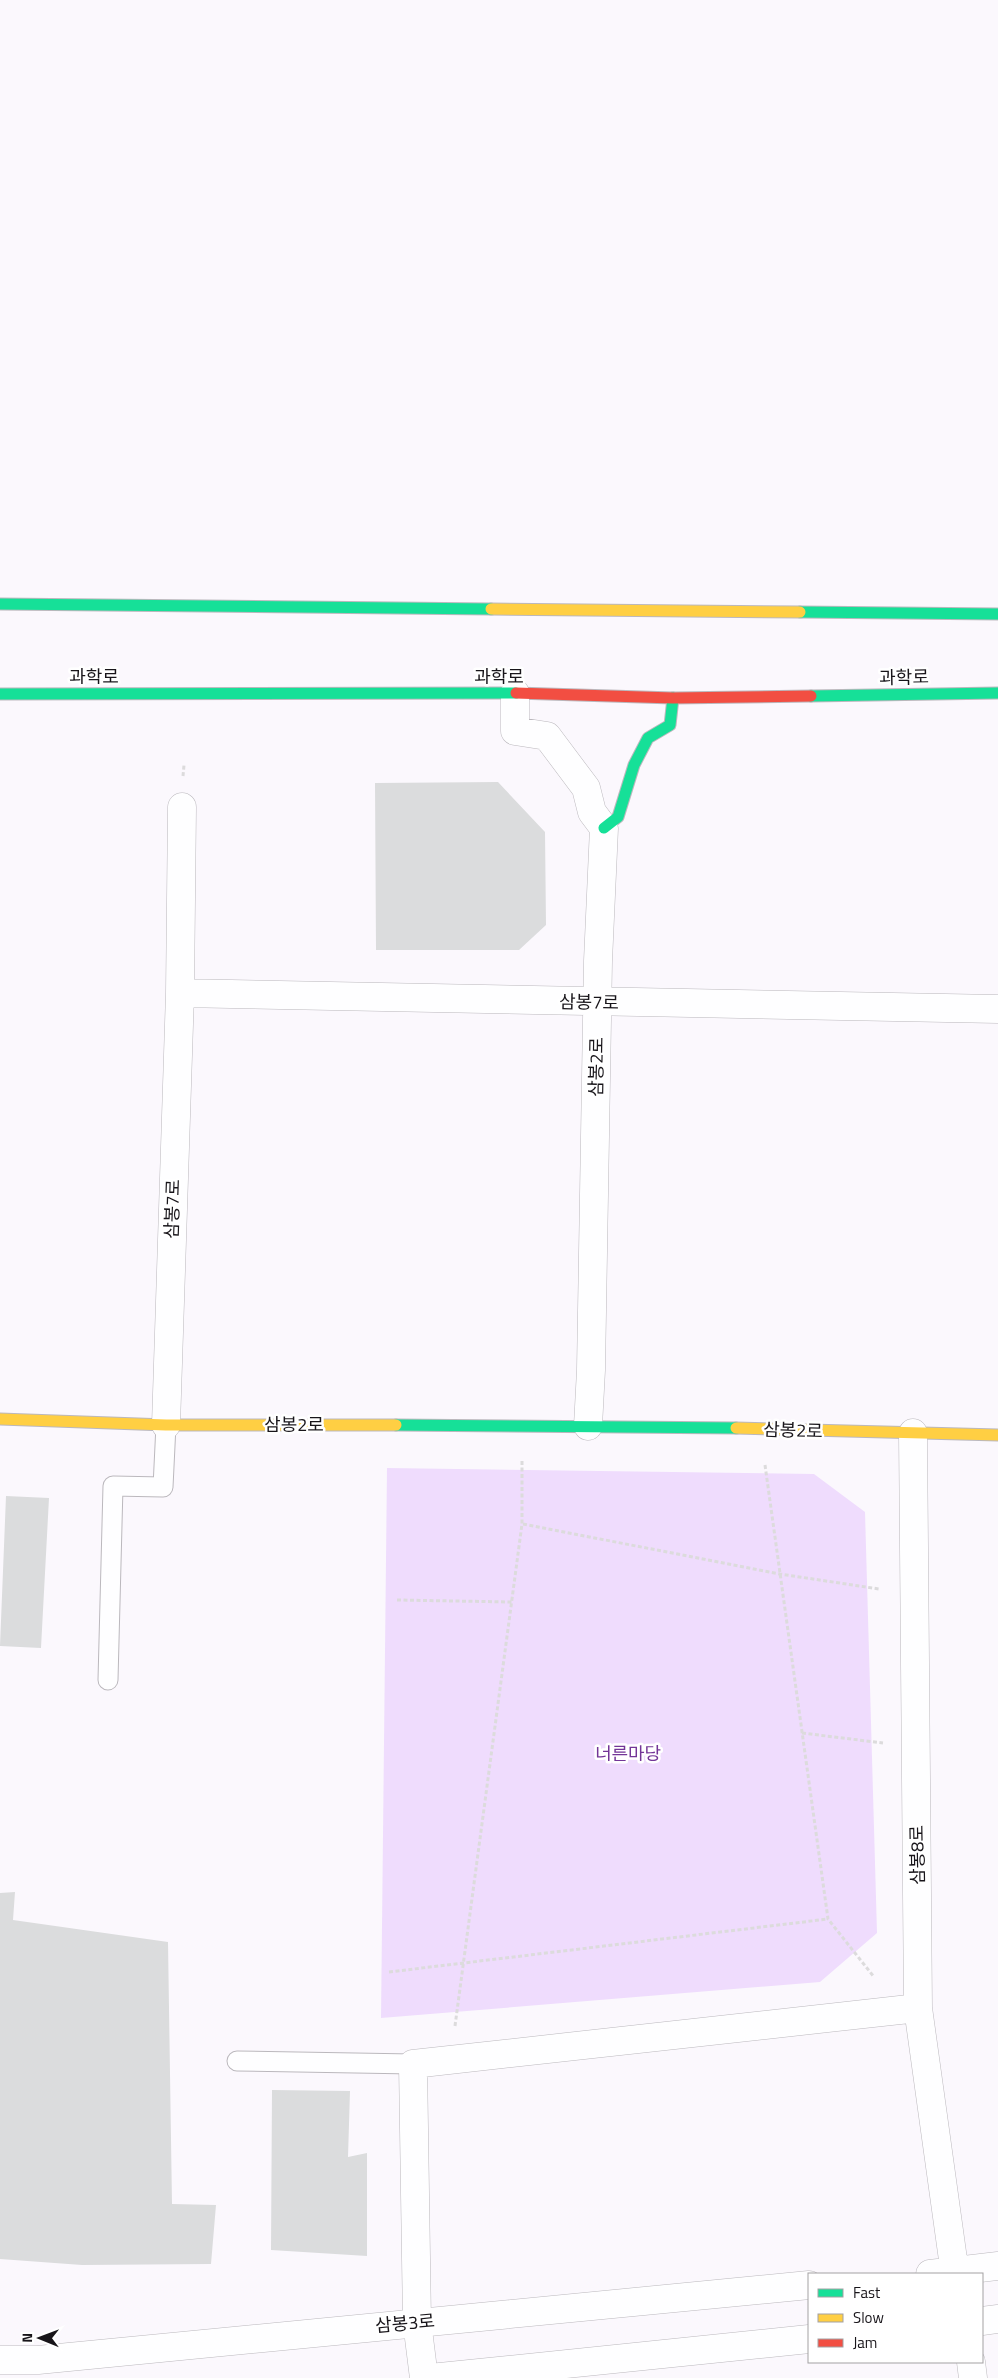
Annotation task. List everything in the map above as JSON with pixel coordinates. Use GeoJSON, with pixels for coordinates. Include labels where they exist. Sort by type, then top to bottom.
{"type":"FeatureCollection","features":[{"type":"Feature","properties":{"kind":"street"},"geometry":{"type":"LineString","coordinates":[[0,604],[998,614]]}},
{"type":"Feature","properties":{"kind":"street"},"geometry":{"type":"LineString","coordinates":[[515,693],[515,731],[546,736],[586,788],[592,812],[604,828],[618,817],[634,765],[648,738],[670,725],[673,698]]}},
{"type":"Feature","properties":{"kind":"street","name":"과학로"},"geometry":{"type":"LineString","coordinates":[[0,694],[515,693],[673,698],[998,693]]}},
{"type":"Feature","properties":{"kind":"street","name":"삼봉7로"},"geometry":{"type":"LineString","coordinates":[[166,1425],[180,993],[182,807]]}},
{"type":"Feature","properties":{"kind":"street","name":"삼봉2로"},"geometry":{"type":"LineString","coordinates":[[588,1426],[604,828]]}},
{"type":"Feature","properties":{"kind":"street","name":"삼봉7로"},"geometry":{"type":"LineString","coordinates":[[180,993],[998,1009]]}},
{"type":"Feature","properties":{"kind":"street","name":"삼봉2로"},"geometry":{"type":"LineString","coordinates":[[0,1419],[166,1425],[588,1426],[998,1435]]}},
{"type":"Feature","properties":{"kind":"street","name":"삼봉8로"},"geometry":{"type":"LineString","coordinates":[[913,1433],[918,2008],[946,2273]]}},
{"type":"Feature","properties":{"kind":"street"},"geometry":{"type":"LineString","coordinates":[[424,2378],[417,2322],[413,2064],[918,2008]]}},
{"type":"Feature","properties":{"kind":"street"},"geometry":{"type":"LineString","coordinates":[[952,2273],[998,2266]]}},
{"type":"Feature","properties":{"kind":"street","name":"삼봉3로"},"geometry":{"type":"LineString","coordinates":[[0,2360],[38,2360],[808,2285]]}},
{"type":"Feature","properties":{"kind":"street"},"geometry":{"type":"LineString","coordinates":[[983,2321],[998,2319]]}},
{"type":"Feature","properties":{"kind":"street"},"geometry":{"type":"LineString","coordinates":[[430,2378],[808,2339]]}},
{"type":"Feature","properties":{"kind":"street"},"geometry":{"type":"LineString","coordinates":[[971,2363],[974,2378]]}},
{"type":"Feature","properties":{"kind":"lane"},"geometry":{"type":"LineString","coordinates":[[108,1680],[113,1486],[163,1487],[166,1425]]}},
{"type":"Feature","properties":{"kind":"lane"},"geometry":{"type":"LineString","coordinates":[[237,2061],[413,2064]]}},
{"type":"Feature","properties":{"kind":"path"},"geometry":{"type":"LineString","coordinates":[[454,2034],[522,1524],[522,1461]]}},
{"type":"Feature","properties":{"kind":"path"},"geometry":{"type":"LineString","coordinates":[[765,1465],[828,1919],[874,1977]]}},
{"type":"Feature","properties":{"kind":"path"},"geometry":{"type":"LineString","coordinates":[[522,1524],[780,1574],[879,1589]]}},
{"type":"Feature","properties":{"kind":"path"},"geometry":{"type":"LineString","coordinates":[[397,1600],[512,1602]]}},
{"type":"Feature","properties":{"kind":"path"},"geometry":{"type":"LineString","coordinates":[[802,1733],[883,1743]]}},
{"type":"Feature","properties":{"kind":"path"},"geometry":{"type":"LineString","coordinates":[[389,1972],[828,1919]]}},
{"type":"Feature","properties":{"kind":"green space","name":"너른마당"},"geometry":{"type":"Polygon","coordinates":[[[387,1468],[814,1474],[865,1512],[877,1933],[820,1982],[381,2018],[387,1468]]]}},
{"type":"Feature","properties":{"kind":"building"},"geometry":{"type":"Polygon","coordinates":[[[498,782],[545,832],[546,925],[519,950],[376,950],[375,783],[498,782]]]}},
{"type":"Feature","properties":{"kind":"building"},"geometry":{"type":"Polygon","coordinates":[[[6,1496],[49,1498],[41,1648],[0,1646],[6,1496]]]}},
{"type":"Feature","properties":{"kind":"building"},"geometry":{"type":"Polygon","coordinates":[[[15,1892],[13,1920],[168,1942],[172,2204],[216,2205],[211,2264],[82,2265],[0,2259],[0,1893],[15,1892]]]}},
{"type":"Feature","properties":{"kind":"building"},"geometry":{"type":"Polygon","coordinates":[[[272,2090],[350,2091],[348,2157],[367,2153],[367,2256],[271,2250],[272,2090]]]}},
{"type":"Feature","properties":{"kind":"traffic: fast"},"geometry":{"type":"LineString","coordinates":[[0,604],[491,609]]}},
{"type":"Feature","properties":{"kind":"traffic: fast"},"geometry":{"type":"LineString","coordinates":[[800,612],[998,614]]}},
{"type":"Feature","properties":{"kind":"traffic: fast"},"geometry":{"type":"LineString","coordinates":[[0,694],[516,693]]}},
{"type":"Feature","properties":{"kind":"traffic: fast"},"geometry":{"type":"LineString","coordinates":[[811,696],[998,693]]}},
{"type":"Feature","properties":{"kind":"traffic: fast"},"geometry":{"type":"LineString","coordinates":[[604,828],[618,817],[634,765],[648,738],[670,725],[673,698]]}},
{"type":"Feature","properties":{"kind":"traffic: fast"},"geometry":{"type":"LineString","coordinates":[[396,1425],[736,1428]]}},
{"type":"Feature","properties":{"kind":"traffic: slow"},"geometry":{"type":"LineString","coordinates":[[491,609],[800,612]]}},
{"type":"Feature","properties":{"kind":"traffic: slow"},"geometry":{"type":"LineString","coordinates":[[0,1419],[166,1425],[396,1425]]}},
{"type":"Feature","properties":{"kind":"traffic: slow"},"geometry":{"type":"LineString","coordinates":[[736,1428],[998,1435]]}},
{"type":"Feature","properties":{"kind":"traffic: jam"},"geometry":{"type":"LineString","coordinates":[[516,693],[673,698],[811,696]]}}]}
